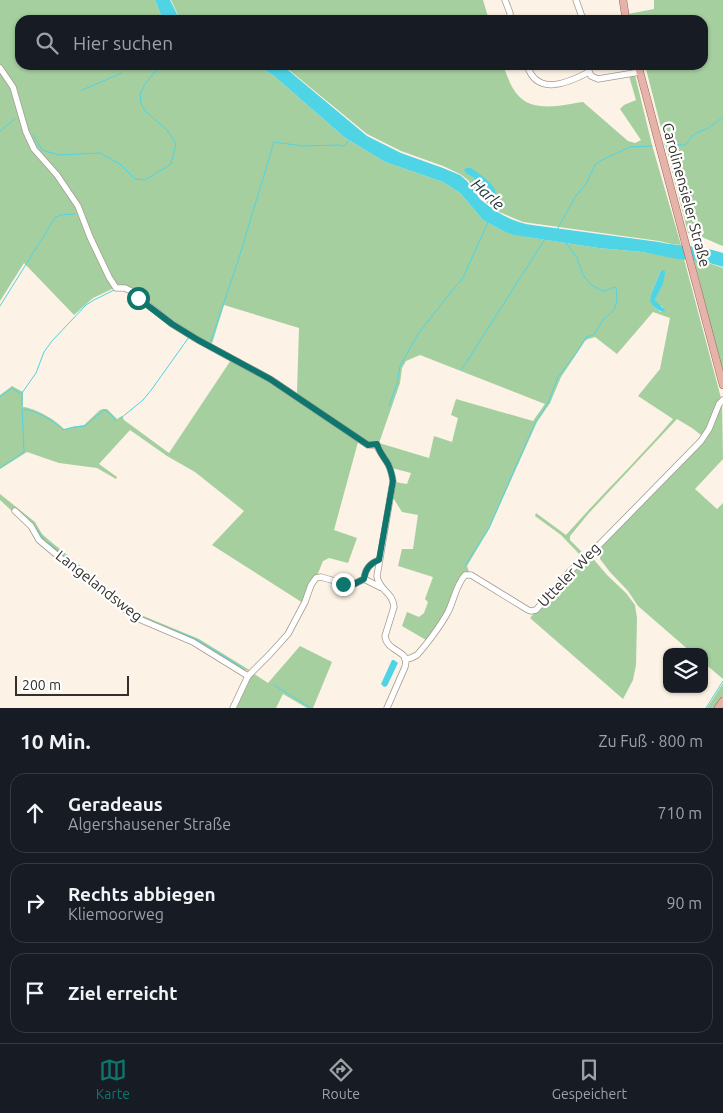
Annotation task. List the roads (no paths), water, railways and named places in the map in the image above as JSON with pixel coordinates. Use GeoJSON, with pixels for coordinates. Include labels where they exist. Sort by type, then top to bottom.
{"type":"FeatureCollection","features":[{"type":"Feature","properties":{"kind":"main road"},"geometry":{"type":"LineString","coordinates":[[622,0],[625,15]]}},
{"type":"Feature","properties":{"kind":"main road","name":"Carolinensieler Straße"},"geometry":{"type":"LineString","coordinates":[[640,70],[723,385]]}},
{"type":"Feature","properties":{"kind":"main road"},"geometry":{"type":"LineString","coordinates":[[718,708],[723,701]]}},
{"type":"Feature","properties":{"kind":"street"},"geometry":{"type":"LineString","coordinates":[[505,0],[510,15]]}},
{"type":"Feature","properties":{"kind":"street"},"geometry":{"type":"LineString","coordinates":[[576,0],[582,15]]}},
{"type":"Feature","properties":{"kind":"street"},"geometry":{"type":"LineString","coordinates":[[0,68],[13,87],[26,132],[34,149],[57,175],[78,206],[105,269],[116,288],[125,288],[133,292],[158,313],[198,340],[270,379],[368,445],[377,444],[378,450],[391,472],[393,481],[377,576],[380,587]]}},
{"type":"Feature","properties":{"kind":"street"},"geometry":{"type":"LineString","coordinates":[[529,70],[541,84],[548,85],[563,83],[589,72],[598,79],[632,70]]}},
{"type":"Feature","properties":{"kind":"street","name":"Utteler Weg"},"geometry":{"type":"LineString","coordinates":[[405,658],[411,658],[417,654],[442,621],[465,575],[471,575],[528,610],[536,610],[570,571],[598,546],[701,441],[709,429],[719,404],[723,400]]}},
{"type":"Feature","properties":{"kind":"street","name":"Langelandsweg"},"geometry":{"type":"LineString","coordinates":[[15,511],[31,526],[39,540],[76,571],[112,597],[138,620],[193,642],[248,676]]}},
{"type":"Feature","properties":{"kind":"street"},"geometry":{"type":"LineString","coordinates":[[233,708],[248,676],[288,634],[316,578],[321,577],[349,585],[354,584],[364,579],[367,569],[373,562],[379,560]]}},
{"type":"Feature","properties":{"kind":"street"},"geometry":{"type":"LineString","coordinates":[[364,579],[380,587],[390,596],[394,603],[385,636],[389,645],[402,653],[405,658],[404,670],[387,708]]}},
{"type":"Feature","properties":{"kind":"water"},"geometry":{"type":"Polygon","coordinates":[[[155,0],[170,0],[178,15],[161,15],[155,0]]]}},
{"type":"Feature","properties":{"kind":"water"},"geometry":{"type":"Polygon","coordinates":[[[265,70],[288,70],[367,136],[401,153],[460,175],[467,181],[480,199],[490,207],[491,194],[479,186],[473,177],[464,170],[471,168],[486,179],[494,188],[496,193],[495,210],[513,220],[532,225],[709,249],[723,253],[723,267],[703,261],[514,235],[501,230],[483,220],[460,193],[443,182],[385,162],[344,137],[265,70]]]}},
{"type":"Feature","properties":{"kind":"water"},"geometry":{"type":"Polygon","coordinates":[[[661,270],[665,271],[663,284],[655,300],[665,311],[658,310],[650,301],[661,270]]]}},
{"type":"Feature","properties":{"kind":"water"},"geometry":{"type":"Polygon","coordinates":[[[392,660],[398,663],[387,686],[384,687],[381,684],[392,660]]]}},
{"type":"Feature","properties":{"kind":"waterway"},"geometry":{"type":"LineString","coordinates":[[33,135],[42,150],[59,155],[100,153],[120,164],[135,179],[145,180],[171,164],[176,144],[167,130],[145,111],[141,103],[140,94],[145,84],[157,70]]}},
{"type":"Feature","properties":{"kind":"waterway"},"geometry":{"type":"LineString","coordinates":[[82,90],[122,73]]}},
{"type":"Feature","properties":{"kind":"waterway"},"geometry":{"type":"LineString","coordinates":[[664,144],[684,145],[693,135],[707,129],[723,117]]}},
{"type":"Feature","properties":{"kind":"waterway"},"geometry":{"type":"LineString","coordinates":[[0,131],[15,119]]}},
{"type":"Feature","properties":{"kind":"waterway"},"geometry":{"type":"LineString","coordinates":[[211,341],[238,261],[274,142],[303,146],[345,146],[349,140]]}},
{"type":"Feature","properties":{"kind":"waterway"},"geometry":{"type":"LineString","coordinates":[[557,230],[575,197],[586,184],[595,165],[630,147],[652,146]]}},
{"type":"Feature","properties":{"kind":"waterway"},"geometry":{"type":"LineString","coordinates":[[0,306],[55,218],[60,215],[75,214]]}},
{"type":"Feature","properties":{"kind":"waterway"},"geometry":{"type":"LineString","coordinates":[[389,406],[397,384],[400,366],[418,334],[463,278],[488,222]]}},
{"type":"Feature","properties":{"kind":"waterway"},"geometry":{"type":"LineString","coordinates":[[462,369],[545,239]]}},
{"type":"Feature","properties":{"kind":"waterway"},"geometry":{"type":"LineString","coordinates":[[465,566],[489,528],[535,423],[548,403],[558,377],[586,337],[594,335],[603,320],[614,310],[617,301],[616,287],[603,291],[591,285],[583,275],[577,258],[566,243]]}},
{"type":"Feature","properties":{"kind":"waterway"},"geometry":{"type":"LineString","coordinates":[[22,406],[22,393],[36,373],[44,352],[52,341],[86,305],[114,290]]}},
{"type":"Feature","properties":{"kind":"waterway"},"geometry":{"type":"LineString","coordinates":[[121,418],[143,400],[189,337]]}},
{"type":"Feature","properties":{"kind":"waterway"},"geometry":{"type":"LineString","coordinates":[[0,397],[12,388],[20,393]]}},
{"type":"Feature","properties":{"kind":"waterway"},"geometry":{"type":"LineString","coordinates":[[0,468],[24,452],[22,409],[33,411],[55,423],[63,430],[85,426],[104,410],[110,413],[116,421]]}},
{"type":"Feature","properties":{"kind":"waterway"},"geometry":{"type":"LineString","coordinates":[[26,517],[44,539]]}},
{"type":"Feature","properties":{"kind":"waterway"},"geometry":{"type":"LineString","coordinates":[[49,543],[79,569],[141,616]]}},
{"type":"Feature","properties":{"kind":"waterway"},"geometry":{"type":"LineString","coordinates":[[148,620],[196,639],[243,668]]}},
{"type":"Feature","properties":{"kind":"waterway"},"geometry":{"type":"LineString","coordinates":[[706,708],[723,681]]}},
{"type":"Feature","properties":{"kind":"waterway"},"geometry":{"type":"LineString","coordinates":[[274,685],[311,708]]}},
{"type":"Feature","properties":{"kind":"water label","name":"Harle"},"geometry":{"type":"Point","coordinates":[488,194]}}]}
